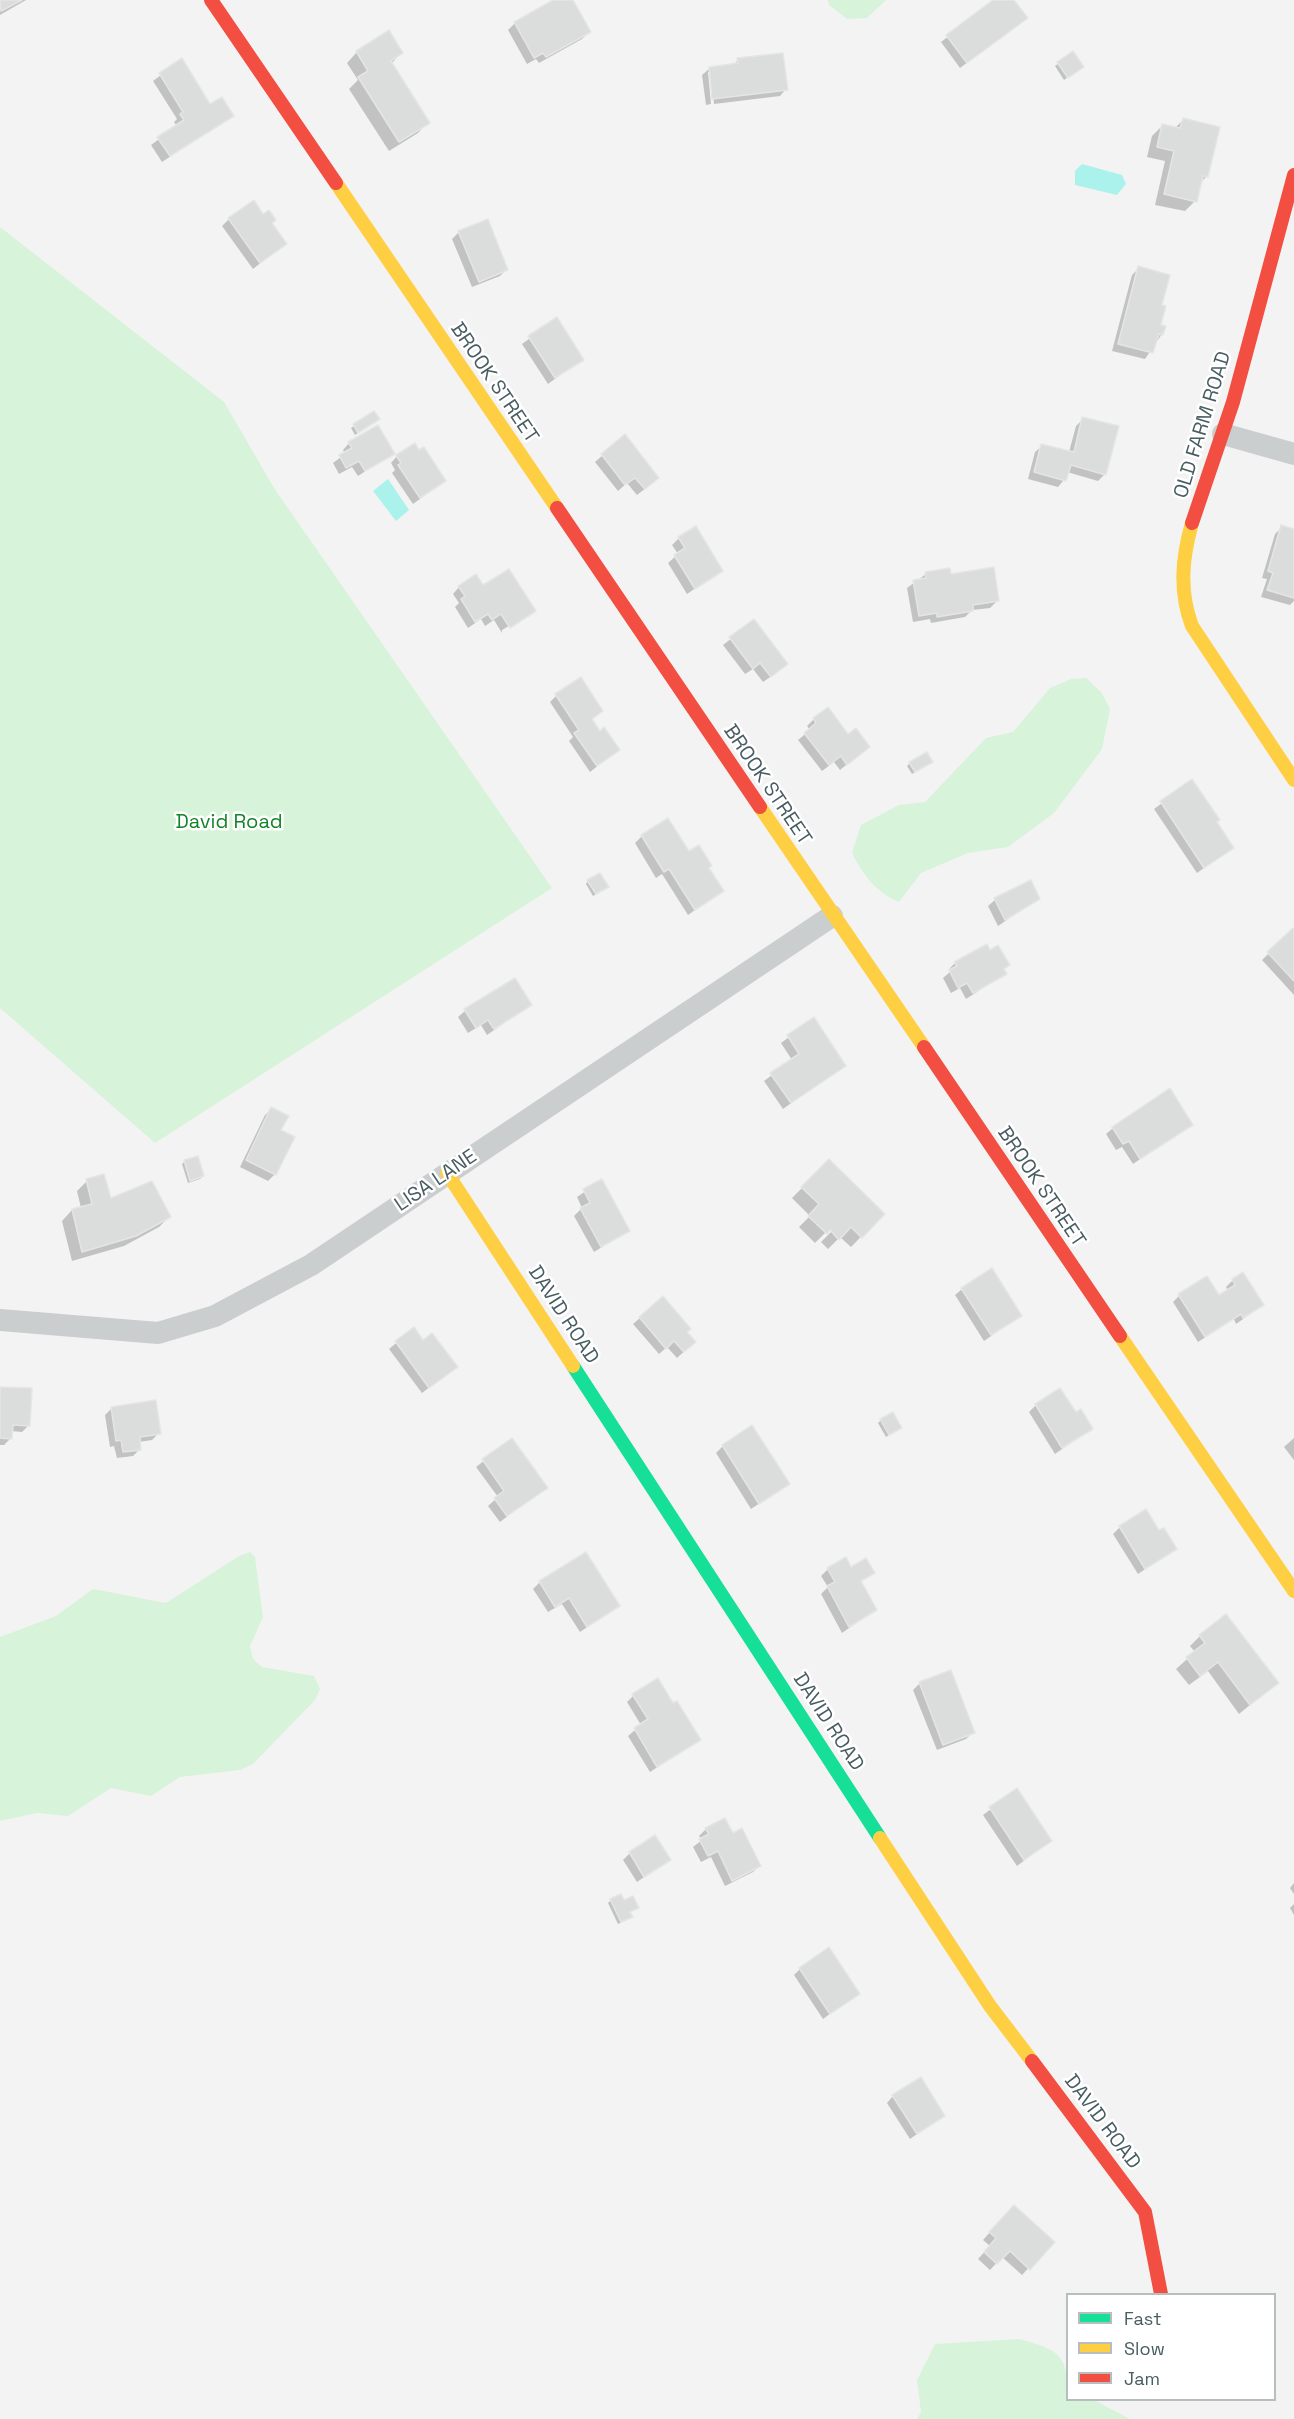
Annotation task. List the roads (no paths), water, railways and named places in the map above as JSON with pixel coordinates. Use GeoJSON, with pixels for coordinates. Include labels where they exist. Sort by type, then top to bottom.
{"type":"FeatureCollection","features":[{"type":"Feature","properties":{"kind":"street","name":"BROOK STREET"},"geometry":{"type":"LineString","coordinates":[[214,1],[832,916],[1294,1591]]}},
{"type":"Feature","properties":{"kind":"street","name":"OLD FARM ROAD"},"geometry":{"type":"LineString","coordinates":[[1294,175],[1223,434],[1191,525],[1183,571],[1186,613],[1196,634],[1294,780]]}},
{"type":"Feature","properties":{"kind":"street"},"geometry":{"type":"LineString","coordinates":[[1223,434],[1294,454]]}},
{"type":"Feature","properties":{"kind":"street","name":"LISA LANE"},"geometry":{"type":"LineString","coordinates":[[0,1320],[158,1333],[185,1327],[215,1316],[311,1266],[832,916]]}},
{"type":"Feature","properties":{"kind":"street","name":"DAVID ROAD"},"geometry":{"type":"LineString","coordinates":[[447,1173],[990,2006],[1145,2212],[1161,2293]]}},
{"type":"Feature","properties":{"kind":"water"},"geometry":{"type":"Polygon","coordinates":[[[1082,164],[1122,175],[1126,184],[1117,195],[1075,185],[1075,171],[1082,164]]]}},
{"type":"Feature","properties":{"kind":"water"},"geometry":{"type":"Polygon","coordinates":[[[388,479],[409,510],[396,521],[373,491],[388,479]]]}},
{"type":"Feature","properties":{"kind":"park label","name":"David Road"},"geometry":{"type":"Point","coordinates":[229,823]}}]}
